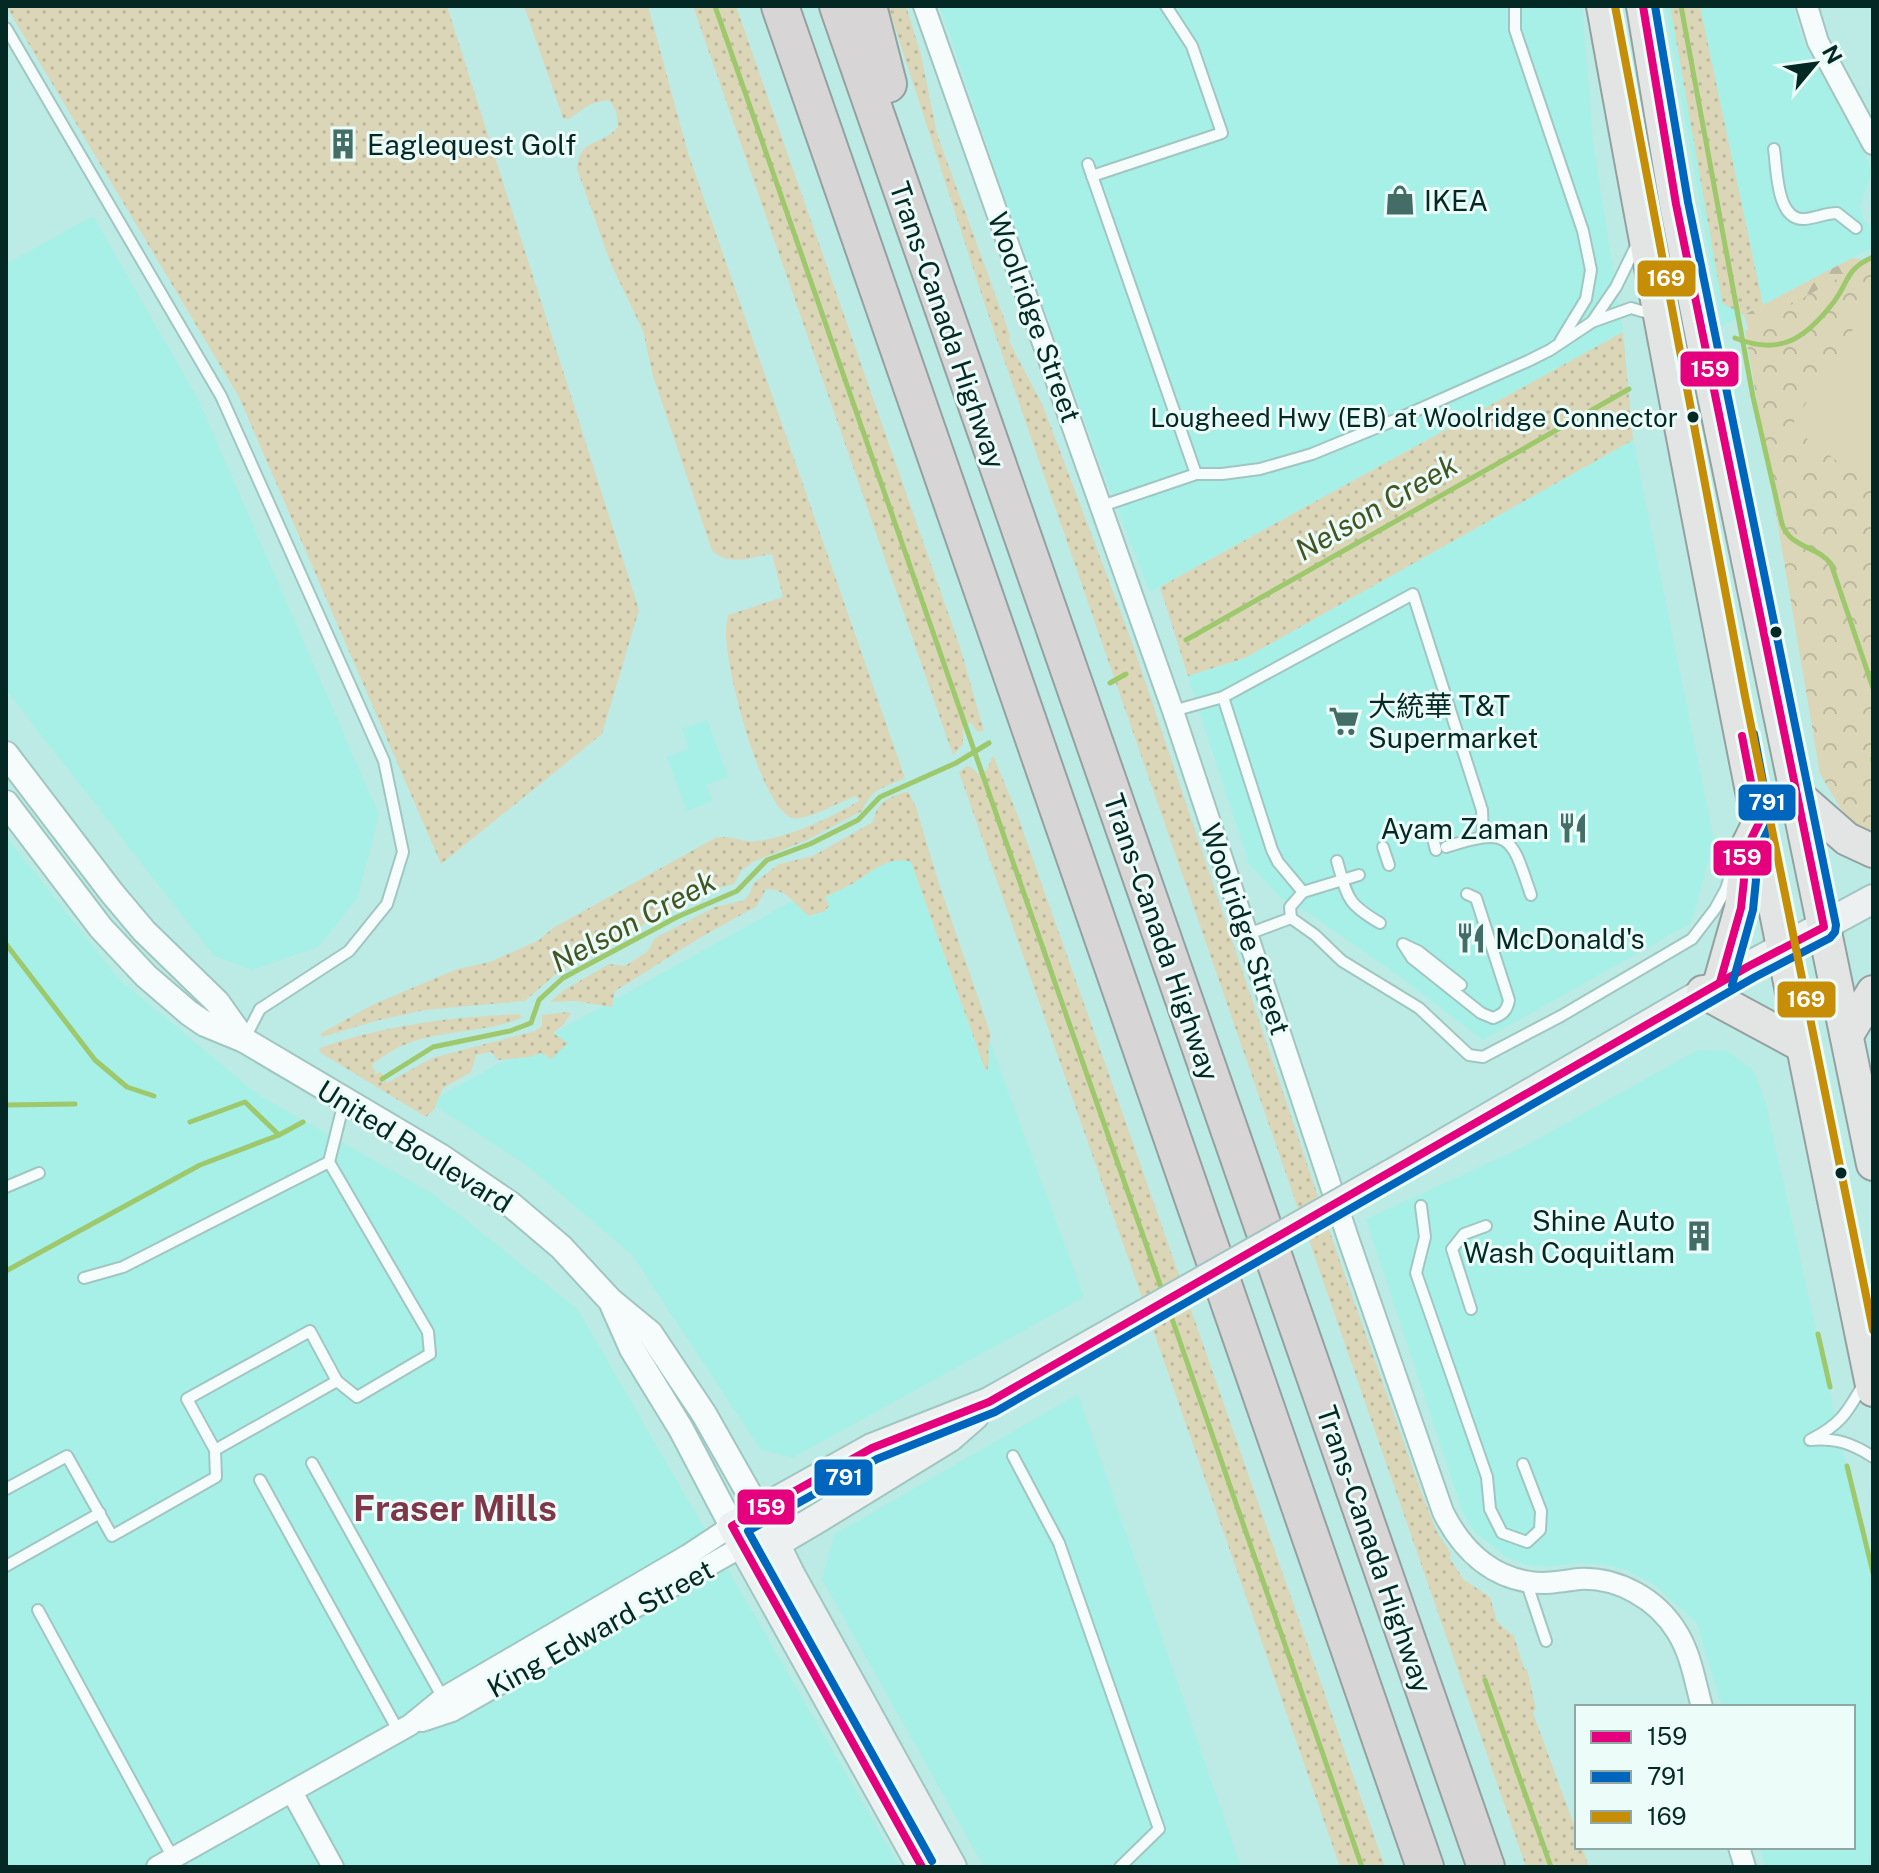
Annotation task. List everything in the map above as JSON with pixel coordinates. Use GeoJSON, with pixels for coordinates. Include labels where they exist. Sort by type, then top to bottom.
{"type":"FeatureCollection","features":[{"type":"Feature","properties":{"kind":"highway","name":"Trans-Canada Highway"},"geometry":{"type":"LineString","coordinates":[[780,6],[1425,1867]]}},
{"type":"Feature","properties":{"kind":"highway","name":"Trans-Canada Highway"},"geometry":{"type":"LineString","coordinates":[[838,6],[1486,1867]]}},
{"type":"Feature","properties":{"kind":"highway"},"geometry":{"type":"LineString","coordinates":[[868,6],[948,327]]}},
{"type":"Feature","properties":{"kind":"main road"},"geometry":{"type":"LineString","coordinates":[[1603,6],[1659,316],[1801,1045],[1871,1381]]}},
{"type":"Feature","properties":{"kind":"main road"},"geometry":{"type":"LineString","coordinates":[[1643,6],[1676,204],[1706,357],[1873,1164]]}},
{"type":"Feature","properties":{"kind":"main road"},"geometry":{"type":"LineString","coordinates":[[1799,797],[1847,839],[1873,851]]}},
{"type":"Feature","properties":{"kind":"main road"},"geometry":{"type":"LineString","coordinates":[[1759,823],[1742,857],[1744,880],[1741,908],[1712,987],[1801,1045]]}},
{"type":"Feature","properties":{"kind":"main road","name":"King Edward Street"},"geometry":{"type":"LineString","coordinates":[[989,1402],[950,1437],[776,1543],[738,1536],[759,1511],[872,1448],[989,1402],[1712,987],[1873,899]]}},
{"type":"Feature","properties":{"kind":"main road"},"geometry":{"type":"LineString","coordinates":[[1847,1035],[1873,992]]}},
{"type":"Feature","properties":{"kind":"main road","name":"United Boulevard"},"geometry":{"type":"LineString","coordinates":[[759,1511],[952,1867]]}},
{"type":"Feature","properties":{"kind":"main road","name":"United Boulevard"},"geometry":{"type":"LineString","coordinates":[[738,1536],[922,1867]]}},
{"type":"Feature","properties":{"kind":"street","name":"Woolridge Street"},"geometry":{"type":"LineString","coordinates":[[924,6],[1173,711],[1348,1238],[1443,1512],[1460,1541],[1476,1558],[1496,1571],[1526,1581],[1602,1581],[1645,1598],[1667,1618],[1678,1634],[1689,1659],[1701,1705]]}},
{"type":"Feature","properties":{"kind":"street"},"geometry":{"type":"LineString","coordinates":[[1807,6],[1818,42],[1873,144]]}},
{"type":"Feature","properties":{"kind":"street","name":"United Boulevard"},"geometry":{"type":"LineString","coordinates":[[6,754],[112,893],[144,931],[217,1002],[244,1040]]}},
{"type":"Feature","properties":{"kind":"street","name":"United Boulevard"},"geometry":{"type":"LineString","coordinates":[[6,803],[101,928],[146,976],[205,1024],[244,1040],[440,1156],[509,1203],[561,1247],[610,1300],[650,1333],[704,1414],[759,1511]]}},
{"type":"Feature","properties":{"kind":"street","name":"United Boulevard"},"geometry":{"type":"LineString","coordinates":[[610,1300],[632,1349],[681,1429],[738,1536]]}},
{"type":"Feature","properties":{"kind":"street","name":"King Edward Street"},"geometry":{"type":"LineString","coordinates":[[165,1862],[404,1728],[443,1698],[688,1555],[738,1536]]}},
{"type":"Feature","properties":{"kind":"street","name":"King Edward Street"},"geometry":{"type":"LineString","coordinates":[[404,1728],[452,1711],[738,1536]]}},
{"type":"Feature","properties":{"kind":"street"},"geometry":{"type":"LineString","coordinates":[[292,1792],[333,1867]]}},
{"type":"Feature","properties":{"kind":"lane"},"geometry":{"type":"LineString","coordinates":[[1092,176],[1222,133],[1192,46],[1166,6]]}},
{"type":"Feature","properties":{"kind":"lane"},"geometry":{"type":"LineString","coordinates":[[1515,6],[1515,30],[1583,231],[1591,270],[1586,299],[1558,345]]}},
{"type":"Feature","properties":{"kind":"lane"},"geometry":{"type":"LineString","coordinates":[[6,28],[221,396],[384,761],[403,852],[387,904],[349,951],[260,1009],[244,1040]]}},
{"type":"Feature","properties":{"kind":"lane"},"geometry":{"type":"LineString","coordinates":[[1774,149],[1788,213],[1795,218],[1807,219],[1837,213],[1856,228]]}},
{"type":"Feature","properties":{"kind":"lane"},"geometry":{"type":"LineString","coordinates":[[1088,164],[1196,474]]}},
{"type":"Feature","properties":{"kind":"lane"},"geometry":{"type":"LineString","coordinates":[[1592,322],[1616,287],[1644,229]]}},
{"type":"Feature","properties":{"kind":"lane"},"geometry":{"type":"LineString","coordinates":[[1102,506],[1196,474],[1222,474],[1272,466],[1312,454],[1395,420],[1558,345],[1592,322],[1631,308],[1659,316],[1706,357]]}},
{"type":"Feature","properties":{"kind":"lane"},"geometry":{"type":"LineString","coordinates":[[1173,711],[1223,697],[1413,594],[1482,810],[1483,837]]}},
{"type":"Feature","properties":{"kind":"lane"},"geometry":{"type":"LineString","coordinates":[[1223,697],[1272,850],[1303,892]]}},
{"type":"Feature","properties":{"kind":"lane"},"geometry":{"type":"LineString","coordinates":[[1431,831],[1441,849],[1483,837],[1498,836],[1510,842],[1531,895]]}},
{"type":"Feature","properties":{"kind":"lane"},"geometry":{"type":"LineString","coordinates":[[1383,847],[1389,865]]}},
{"type":"Feature","properties":{"kind":"lane"},"geometry":{"type":"LineString","coordinates":[[1359,875],[1303,892],[1290,907],[1291,918],[1315,935],[1342,961],[1419,1008],[1469,1055],[1483,1057],[1561,1016],[1692,939],[1715,909],[1726,889],[1732,867],[1742,857]]}},
{"type":"Feature","properties":{"kind":"lane"},"geometry":{"type":"LineString","coordinates":[[1337,861],[1349,901],[1380,923]]}},
{"type":"Feature","properties":{"kind":"lane"},"geometry":{"type":"LineString","coordinates":[[1461,985],[1418,951],[1403,944],[1412,958],[1481,1013],[1493,1018],[1501,1015],[1507,1010],[1509,1000],[1476,898],[1467,894]]}},
{"type":"Feature","properties":{"kind":"lane"},"geometry":{"type":"LineString","coordinates":[[1248,934],[1291,918]]}},
{"type":"Feature","properties":{"kind":"lane"},"geometry":{"type":"LineString","coordinates":[[6,1489],[67,1456],[112,1536],[216,1477],[215,1450],[187,1399],[310,1331],[337,1381],[357,1397],[430,1354],[428,1332],[329,1162],[345,1100]]}},
{"type":"Feature","properties":{"kind":"lane"},"geometry":{"type":"LineString","coordinates":[[84,1278],[123,1267],[329,1162]]}},
{"type":"Feature","properties":{"kind":"lane"},"geometry":{"type":"LineString","coordinates":[[6,1187],[39,1173]]}},
{"type":"Feature","properties":{"kind":"lane"},"geometry":{"type":"LineString","coordinates":[[1421,1206],[1425,1237],[1416,1273],[1487,1477],[1490,1509],[1502,1533],[1527,1542],[1540,1530],[1541,1511],[1523,1464]]}},
{"type":"Feature","properties":{"kind":"lane"},"geometry":{"type":"LineString","coordinates":[[1471,1309],[1452,1249],[1464,1234],[1486,1226]]}},
{"type":"Feature","properties":{"kind":"lane"},"geometry":{"type":"LineString","coordinates":[[215,1450],[337,1381]]}},
{"type":"Feature","properties":{"kind":"lane"},"geometry":{"type":"LineString","coordinates":[[1871,1381],[1844,1418],[1830,1430],[1810,1440],[1833,1438],[1854,1444],[1873,1457]]}},
{"type":"Feature","properties":{"kind":"lane"},"geometry":{"type":"LineString","coordinates":[[1013,1456],[1059,1543],[1159,1829],[1120,1867]]}},
{"type":"Feature","properties":{"kind":"lane"},"geometry":{"type":"LineString","coordinates":[[312,1463],[443,1698]]}},
{"type":"Feature","properties":{"kind":"lane"},"geometry":{"type":"LineString","coordinates":[[260,1480],[404,1728]]}},
{"type":"Feature","properties":{"kind":"lane"},"geometry":{"type":"LineString","coordinates":[[6,1566],[100,1513]]}},
{"type":"Feature","properties":{"kind":"lane"},"geometry":{"type":"LineString","coordinates":[[1526,1581],[1546,1641]]}},
{"type":"Feature","properties":{"kind":"lane"},"geometry":{"type":"LineString","coordinates":[[38,1610],[165,1862]]}},
{"type":"Feature","properties":{"kind":"shaded area"},"geometry":{"type":"Polygon","coordinates":[[[940,6],[1582,6],[1593,142],[1623,332],[1150,592],[1008,207],[940,6]]]}},
{"type":"Feature","properties":{"kind":"shaded area"},"geometry":{"type":"Polygon","coordinates":[[[1665,6],[1793,6],[1801,38],[1873,169],[1860,205],[1864,221],[1873,229],[1873,247],[1722,326],[1665,6]]]}},
{"type":"Feature","properties":{"kind":"shaded area"},"geometry":{"type":"Polygon","coordinates":[[[93,216],[198,399],[379,815],[357,899],[318,947],[252,970],[214,956],[6,690],[6,264],[93,216]]]}},
{"type":"Feature","properties":{"kind":"shaded area"},"geometry":{"type":"Polygon","coordinates":[[[1633,440],[1714,840],[1691,923],[1483,1040],[1402,978],[1310,914],[1283,900],[1249,864],[1188,676],[1245,658],[1633,440]]]}},
{"type":"Feature","properties":{"kind":"shaded area"},"geometry":{"type":"Polygon","coordinates":[[[707,720],[728,777],[706,785],[712,801],[687,811],[667,757],[689,749],[682,729],[707,720]]]}},
{"type":"Feature","properties":{"kind":"shaded area"},"geometry":{"type":"Polygon","coordinates":[[[913,834],[1084,1297],[792,1458],[760,1449],[633,1256],[529,1167],[430,1102],[913,834]]]}},
{"type":"Feature","properties":{"kind":"shaded area"},"geometry":{"type":"Polygon","coordinates":[[[6,836],[118,978],[235,1076],[257,1094],[433,1194],[578,1310],[900,1867],[6,1867],[6,836]]]}},
{"type":"Feature","properties":{"kind":"shaded area"},"geometry":{"type":"Polygon","coordinates":[[[1698,1050],[1727,1051],[1754,1071],[1766,1104],[1873,1587],[1873,1867],[1765,1867],[1760,1849],[1855,1849],[1855,1705],[1721,1705],[1697,1623],[1655,1585],[1627,1570],[1604,1564],[1575,1563],[1545,1567],[1506,1557],[1475,1532],[1463,1513],[1366,1219],[1523,1147],[1698,1050]]]}},
{"type":"Feature","properties":{"kind":"shaded area"},"geometry":{"type":"Polygon","coordinates":[[[1078,1394],[1241,1867],[984,1867],[822,1579],[835,1534],[1078,1394]]]}},
{"type":"Feature","properties":{"kind":"green space","name":"Eaglequest Golf"},"geometry":{"type":"Polygon","coordinates":[[[6,6],[447,6],[639,610],[602,734],[441,864],[239,397],[6,6]]]}},
{"type":"Feature","properties":{"kind":"green space"},"geometry":{"type":"Polygon","coordinates":[[[524,6],[648,6],[688,153],[905,778],[874,793],[862,811],[807,840],[753,862],[741,871],[734,884],[714,889],[695,900],[685,900],[674,910],[657,915],[621,940],[556,974],[525,1001],[425,1010],[322,1037],[320,1034],[372,1005],[457,969],[490,962],[539,940],[553,928],[715,838],[753,842],[785,835],[859,801],[856,796],[815,814],[793,818],[781,809],[757,765],[738,704],[727,650],[726,628],[728,615],[783,597],[772,554],[734,560],[712,551],[653,376],[643,331],[611,264],[577,169],[582,151],[618,127],[616,111],[610,101],[604,101],[588,106],[569,119],[563,118],[524,6]]]}},
{"type":"Feature","properties":{"kind":"green space"},"geometry":{"type":"Polygon","coordinates":[[[693,6],[736,6],[961,650],[984,731],[977,731],[970,722],[963,728],[963,744],[953,755],[693,6]]]}},
{"type":"Feature","properties":{"kind":"green space"},"geometry":{"type":"Polygon","coordinates":[[[888,6],[906,6],[921,55],[937,134],[1010,335],[1009,341],[1043,406],[1132,642],[1337,1253],[1422,1494],[1437,1532],[1451,1554],[1449,1557],[1464,1580],[1490,1597],[1497,1622],[1514,1636],[1524,1669],[1527,1669],[1536,1709],[1533,1713],[1575,1828],[1575,1849],[1583,1849],[1589,1867],[1526,1867],[984,302],[888,6]]]}},
{"type":"Feature","properties":{"kind":"green space"},"geometry":{"type":"Polygon","coordinates":[[[1670,6],[1700,6],[1763,305],[1744,315],[1722,303],[1670,6]]]}},
{"type":"Feature","properties":{"kind":"green space"},"geometry":{"type":"Polygon","coordinates":[[[1852,258],[1873,261],[1772,408],[1744,315],[1852,258]]]}},
{"type":"Feature","properties":{"kind":"green space"},"geometry":{"type":"Polygon","coordinates":[[[1873,258],[1873,830],[1850,824],[1820,774],[1745,331],[1873,258]]]}},
{"type":"Feature","properties":{"kind":"green space"},"geometry":{"type":"Polygon","coordinates":[[[1873,298],[1873,473],[1837,461],[1791,427],[1873,298]]]}},
{"type":"Feature","properties":{"kind":"green space"},"geometry":{"type":"Polygon","coordinates":[[[1623,332],[1633,440],[1245,658],[1188,676],[1160,587],[1623,332]]]}},
{"type":"Feature","properties":{"kind":"green space"},"geometry":{"type":"Polygon","coordinates":[[[993,755],[1016,811],[1117,1097],[1385,1867],[1340,1867],[959,772],[967,766],[978,774],[987,770],[993,755]]]}},
{"type":"Feature","properties":{"kind":"green space"},"geometry":{"type":"Polygon","coordinates":[[[908,791],[916,807],[991,1035],[986,1072],[911,862],[903,860],[881,866],[825,897],[829,906],[825,911],[809,916],[785,894],[766,889],[757,906],[615,991],[612,1007],[575,1001],[550,1002],[564,990],[609,964],[625,966],[648,951],[655,938],[715,907],[745,900],[753,884],[779,864],[813,856],[873,822],[877,809],[884,801],[908,791]]]}},
{"type":"Feature","properties":{"kind":"green space"},"geometry":{"type":"Polygon","coordinates":[[[571,1013],[563,1025],[553,1033],[568,1043],[551,1059],[541,1053],[498,1060],[491,1052],[476,1055],[471,1072],[443,1088],[434,1109],[426,1117],[321,1053],[319,1048],[368,1033],[418,1024],[520,1014],[521,1018],[502,1024],[426,1038],[390,1052],[372,1065],[376,1074],[381,1072],[387,1083],[432,1058],[535,1031],[542,1026],[542,1015],[571,1013]]]}},
{"type":"Feature","properties":{"kind":"waterway"},"geometry":{"type":"LineString","coordinates":[[715,6],[1163,1293]]}},
{"type":"Feature","properties":{"kind":"waterway"},"geometry":{"type":"LineString","coordinates":[[1681,6],[1753,397],[1782,524],[1791,538],[1831,564],[1873,688]]}},
{"type":"Feature","properties":{"kind":"waterway","name":"Nelson Creek"},"geometry":{"type":"LineString","coordinates":[[1735,338],[1765,345],[1790,341],[1802,335],[1823,316],[1852,271],[1873,257]]}},
{"type":"Feature","properties":{"kind":"waterway","name":"Nelson Creek"},"geometry":{"type":"LineString","coordinates":[[1186,640],[1629,389]]}},
{"type":"Feature","properties":{"kind":"waterway","name":"Nelson Creek"},"geometry":{"type":"LineString","coordinates":[[1110,683],[1126,674]]}},
{"type":"Feature","properties":{"kind":"waterway","name":"Nelson Creek"},"geometry":{"type":"LineString","coordinates":[[382,1079],[433,1047],[510,1031],[531,1023],[539,1000],[563,978],[677,917],[737,891],[767,860],[810,844],[858,820],[880,797],[956,763],[989,743]]}},
{"type":"Feature","properties":{"kind":"waterway"},"geometry":{"type":"LineString","coordinates":[[6,944],[95,1060],[127,1087],[154,1096]]}},
{"type":"Feature","properties":{"kind":"waterway"},"geometry":{"type":"LineString","coordinates":[[190,1122],[245,1102],[279,1135]]}},
{"type":"Feature","properties":{"kind":"waterway"},"geometry":{"type":"LineString","coordinates":[[6,1105],[75,1104]]}},
{"type":"Feature","properties":{"kind":"waterway","name":"Nelson Creek"},"geometry":{"type":"LineString","coordinates":[[6,1271],[200,1165],[279,1135],[303,1122]]}},
{"type":"Feature","properties":{"kind":"waterway"},"geometry":{"type":"LineString","coordinates":[[1169,1310],[1362,1867]]}},
{"type":"Feature","properties":{"kind":"waterway"},"geometry":{"type":"LineString","coordinates":[[1818,1334],[1830,1387]]}},
{"type":"Feature","properties":{"kind":"waterway"},"geometry":{"type":"LineString","coordinates":[[1847,1466],[1873,1573]]}},
{"type":"Feature","properties":{"kind":"waterway"},"geometry":{"type":"LineString","coordinates":[[1485,1680],[1551,1867]]}},
{"type":"Feature","properties":{"kind":"transit line","name":"169"},"geometry":{"type":"LineString","coordinates":[[1615,6],[1745,696],[1873,1330]]}},
{"type":"Feature","properties":{"kind":"transit line","name":"159"},"geometry":{"type":"LineString","coordinates":[[922,1867],[732,1526],[872,1448],[989,1402],[1749,966],[1824,927],[1676,204],[1643,6]]}},
{"type":"Feature","properties":{"kind":"transit line","name":"791"},"geometry":{"type":"LineString","coordinates":[[932,1861],[748,1531],[877,1459],[995,1412],[1755,977],[1830,938],[1835,932],[1688,202],[1655,6]]}},
{"type":"Feature","properties":{"kind":"transit line","name":"791"},"geometry":{"type":"LineString","coordinates":[[1732,985],[1753,910],[1756,880],[1754,859],[1771,824],[1754,734]]}},
{"type":"Feature","properties":{"kind":"transit line","name":"159"},"geometry":{"type":"LineString","coordinates":[[1720,982],[1741,908],[1744,880],[1742,857],[1759,823],[1742,736]]}},
{"type":"Feature","properties":{"kind":"place","name":"Eaglequest Golf"},"geometry":{"type":"Point","coordinates":[343,144]}},
{"type":"Feature","properties":{"kind":"place","name":"IKEA"},"geometry":{"type":"Point","coordinates":[1400,200]}},
{"type":"Feature","properties":{"kind":"place","name":"Lougheed Hwy (EB) at Woolridge Connector"},"geometry":{"type":"Point","coordinates":[1693,417]}},
{"type":"Feature","properties":{"kind":"place","name":"大統華 T&T Supermarket"},"geometry":{"type":"Point","coordinates":[1344,721]}},
{"type":"Feature","properties":{"kind":"place","name":"Ayam Zaman"},"geometry":{"type":"Point","coordinates":[1573,828]}},
{"type":"Feature","properties":{"kind":"place","name":"McDonald's"},"geometry":{"type":"Point","coordinates":[1471,938]}},
{"type":"Feature","properties":{"kind":"place","name":"Shine Auto Wash Coquitlam"},"geometry":{"type":"Point","coordinates":[1699,1236]}},
{"type":"Feature","properties":{"kind":"district","name":"Fraser Mills"},"geometry":{"type":"Point","coordinates":[455,1508]}}]}
